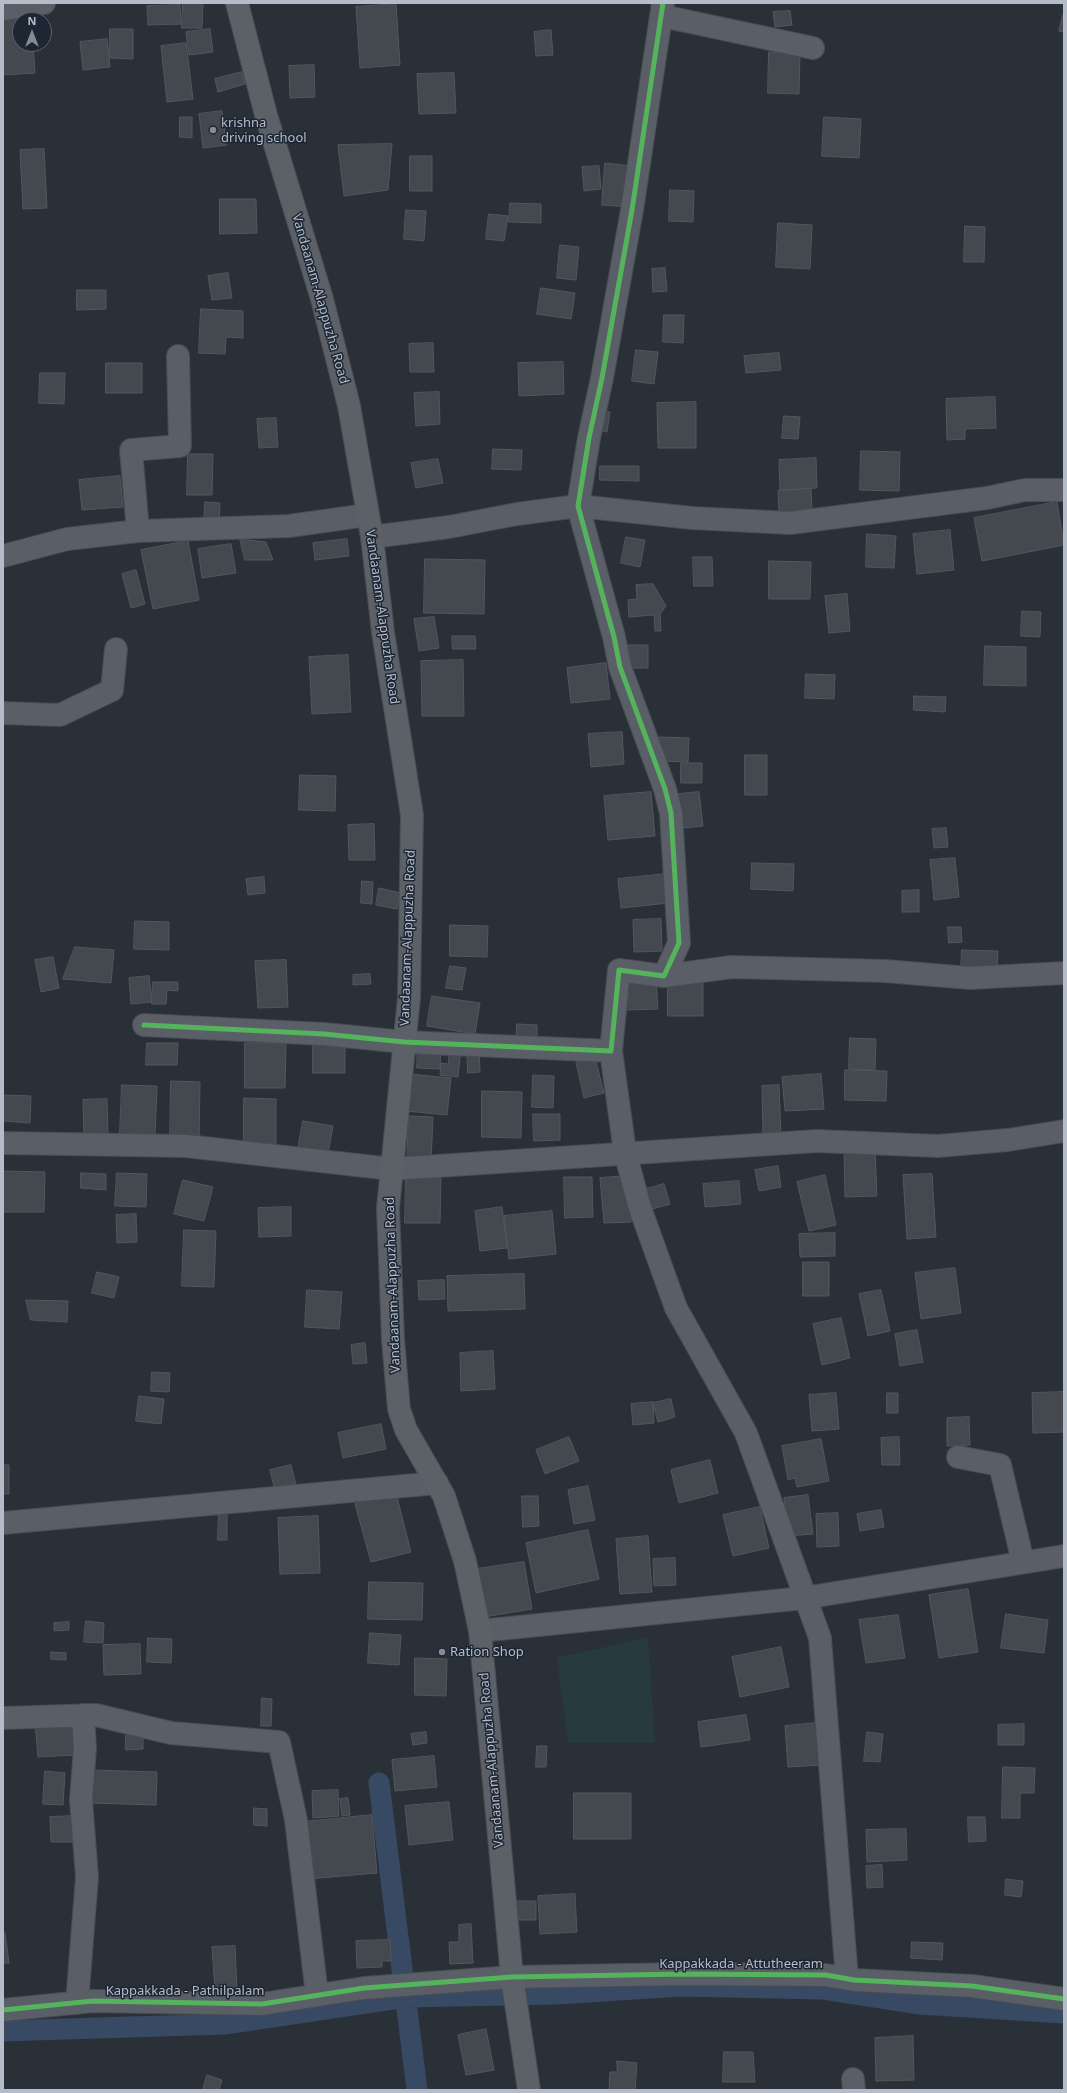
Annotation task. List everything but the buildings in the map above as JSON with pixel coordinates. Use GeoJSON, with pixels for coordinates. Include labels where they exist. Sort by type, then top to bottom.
{"type":"FeatureCollection","features":[{"type":"Feature","properties":{"kind":"main road","name":"Vandaanam-Alappuzha Road"},"geometry":{"type":"LineString","coordinates":[[237,3],[266,115],[324,306],[349,406],[372,537],[383,632],[412,815],[409,998],[388,1208],[393,1340],[399,1409],[406,1430],[444,1496],[465,1561],[480,1631],[514,1988],[529,2090]]}},
{"type":"Feature","properties":{"kind":"street"},"geometry":{"type":"LineString","coordinates":[[3,9],[44,3]]}},
{"type":"Feature","properties":{"kind":"street"},"geometry":{"type":"LineString","coordinates":[[664,976],[678,943],[671,813],[665,789],[620,667],[614,637],[578,506],[589,438],[602,378],[631,218],[662,9],[813,48]]}},
{"type":"Feature","properties":{"kind":"street"},"geometry":{"type":"LineString","coordinates":[[138,531],[131,450],[180,446],[178,356]]}},
{"type":"Feature","properties":{"kind":"street"},"geometry":{"type":"LineString","coordinates":[[372,537],[449,527],[517,514],[578,506],[692,518],[790,523],[987,498],[1025,490],[1064,490]]}},
{"type":"Feature","properties":{"kind":"street"},"geometry":{"type":"LineString","coordinates":[[3,556],[67,539],[138,531],[289,526],[367,514]]}},
{"type":"Feature","properties":{"kind":"street"},"geometry":{"type":"LineString","coordinates":[[3,713],[60,715],[112,690],[116,649]]}},
{"type":"Feature","properties":{"kind":"street"},"geometry":{"type":"LineString","coordinates":[[848,1979],[820,1638],[804,1598],[746,1433],[676,1308],[640,1208],[625,1152],[611,1051],[619,970],[664,976],[732,967],[884,971],[970,978],[1064,973]]}},
{"type":"Feature","properties":{"kind":"street"},"geometry":{"type":"LineString","coordinates":[[144,1025],[324,1034],[404,1042],[611,1051]]}},
{"type":"Feature","properties":{"kind":"street"},"geometry":{"type":"LineString","coordinates":[[3,1142],[186,1146],[392,1169],[625,1152],[817,1141],[938,1146],[1008,1140],[1064,1131]]}},
{"type":"Feature","properties":{"kind":"street"},"geometry":{"type":"LineString","coordinates":[[958,1457],[1000,1465],[1023,1562]]}},
{"type":"Feature","properties":{"kind":"street"},"geometry":{"type":"LineString","coordinates":[[3,1523],[436,1483]]}},
{"type":"Feature","properties":{"kind":"street"},"geometry":{"type":"LineString","coordinates":[[480,1631],[804,1598],[1064,1556]]}},
{"type":"Feature","properties":{"kind":"street"},"geometry":{"type":"LineString","coordinates":[[77,2003],[87,1877],[81,1800],[85,1748],[83,1715]]}},
{"type":"Feature","properties":{"kind":"street"},"geometry":{"type":"LineString","coordinates":[[3,1718],[96,1715],[171,1733],[279,1742],[296,1820],[317,1995]]}},
{"type":"Feature","properties":{"kind":"street","name":"Kappakkada - Attutheeram"},"geometry":{"type":"LineString","coordinates":[[514,1988],[826,1975],[848,1979],[972,1986],[1064,1999]]}},
{"type":"Feature","properties":{"kind":"street","name":"Kappakkada - Pathilpalam"},"geometry":{"type":"LineString","coordinates":[[3,2010],[93,2001],[262,2004],[317,1995],[415,1984],[514,1988]]}},
{"type":"Feature","properties":{"kind":"green space"},"geometry":{"type":"Polygon","coordinates":[[[648,1637],[655,1743],[568,1743],[557,1658],[648,1637]]]}},
{"type":"Feature","properties":{"kind":"waterway"},"geometry":{"type":"LineString","coordinates":[[379,1783],[417,2090]]}},
{"type":"Feature","properties":{"kind":"waterway"},"geometry":{"type":"LineString","coordinates":[[3,2031],[225,2024],[406,1997],[557,1994],[681,1986],[823,1989],[920,2004],[1064,2013]]}},
{"type":"Feature","properties":{"kind":"cycle path"},"geometry":{"type":"LineString","coordinates":[[144,1025],[324,1034],[404,1042],[611,1051],[619,970],[664,976],[679,943],[671,813],[665,789],[620,667],[614,637],[578,506],[589,438],[602,378],[632,210],[663,3]]}},
{"type":"Feature","properties":{"kind":"cycle path"},"geometry":{"type":"LineString","coordinates":[[3,2010],[93,2001],[262,2004],[364,1988],[512,1977],[683,1974],[826,1975],[854,1980],[972,1986],[1064,1999]]}},
{"type":"Feature","properties":{"kind":"place","name":"krishna driving school"},"geometry":{"type":"Point","coordinates":[213,130]}},
{"type":"Feature","properties":{"kind":"place","name":"Ration Shop"},"geometry":{"type":"Point","coordinates":[442,1652]}}]}
